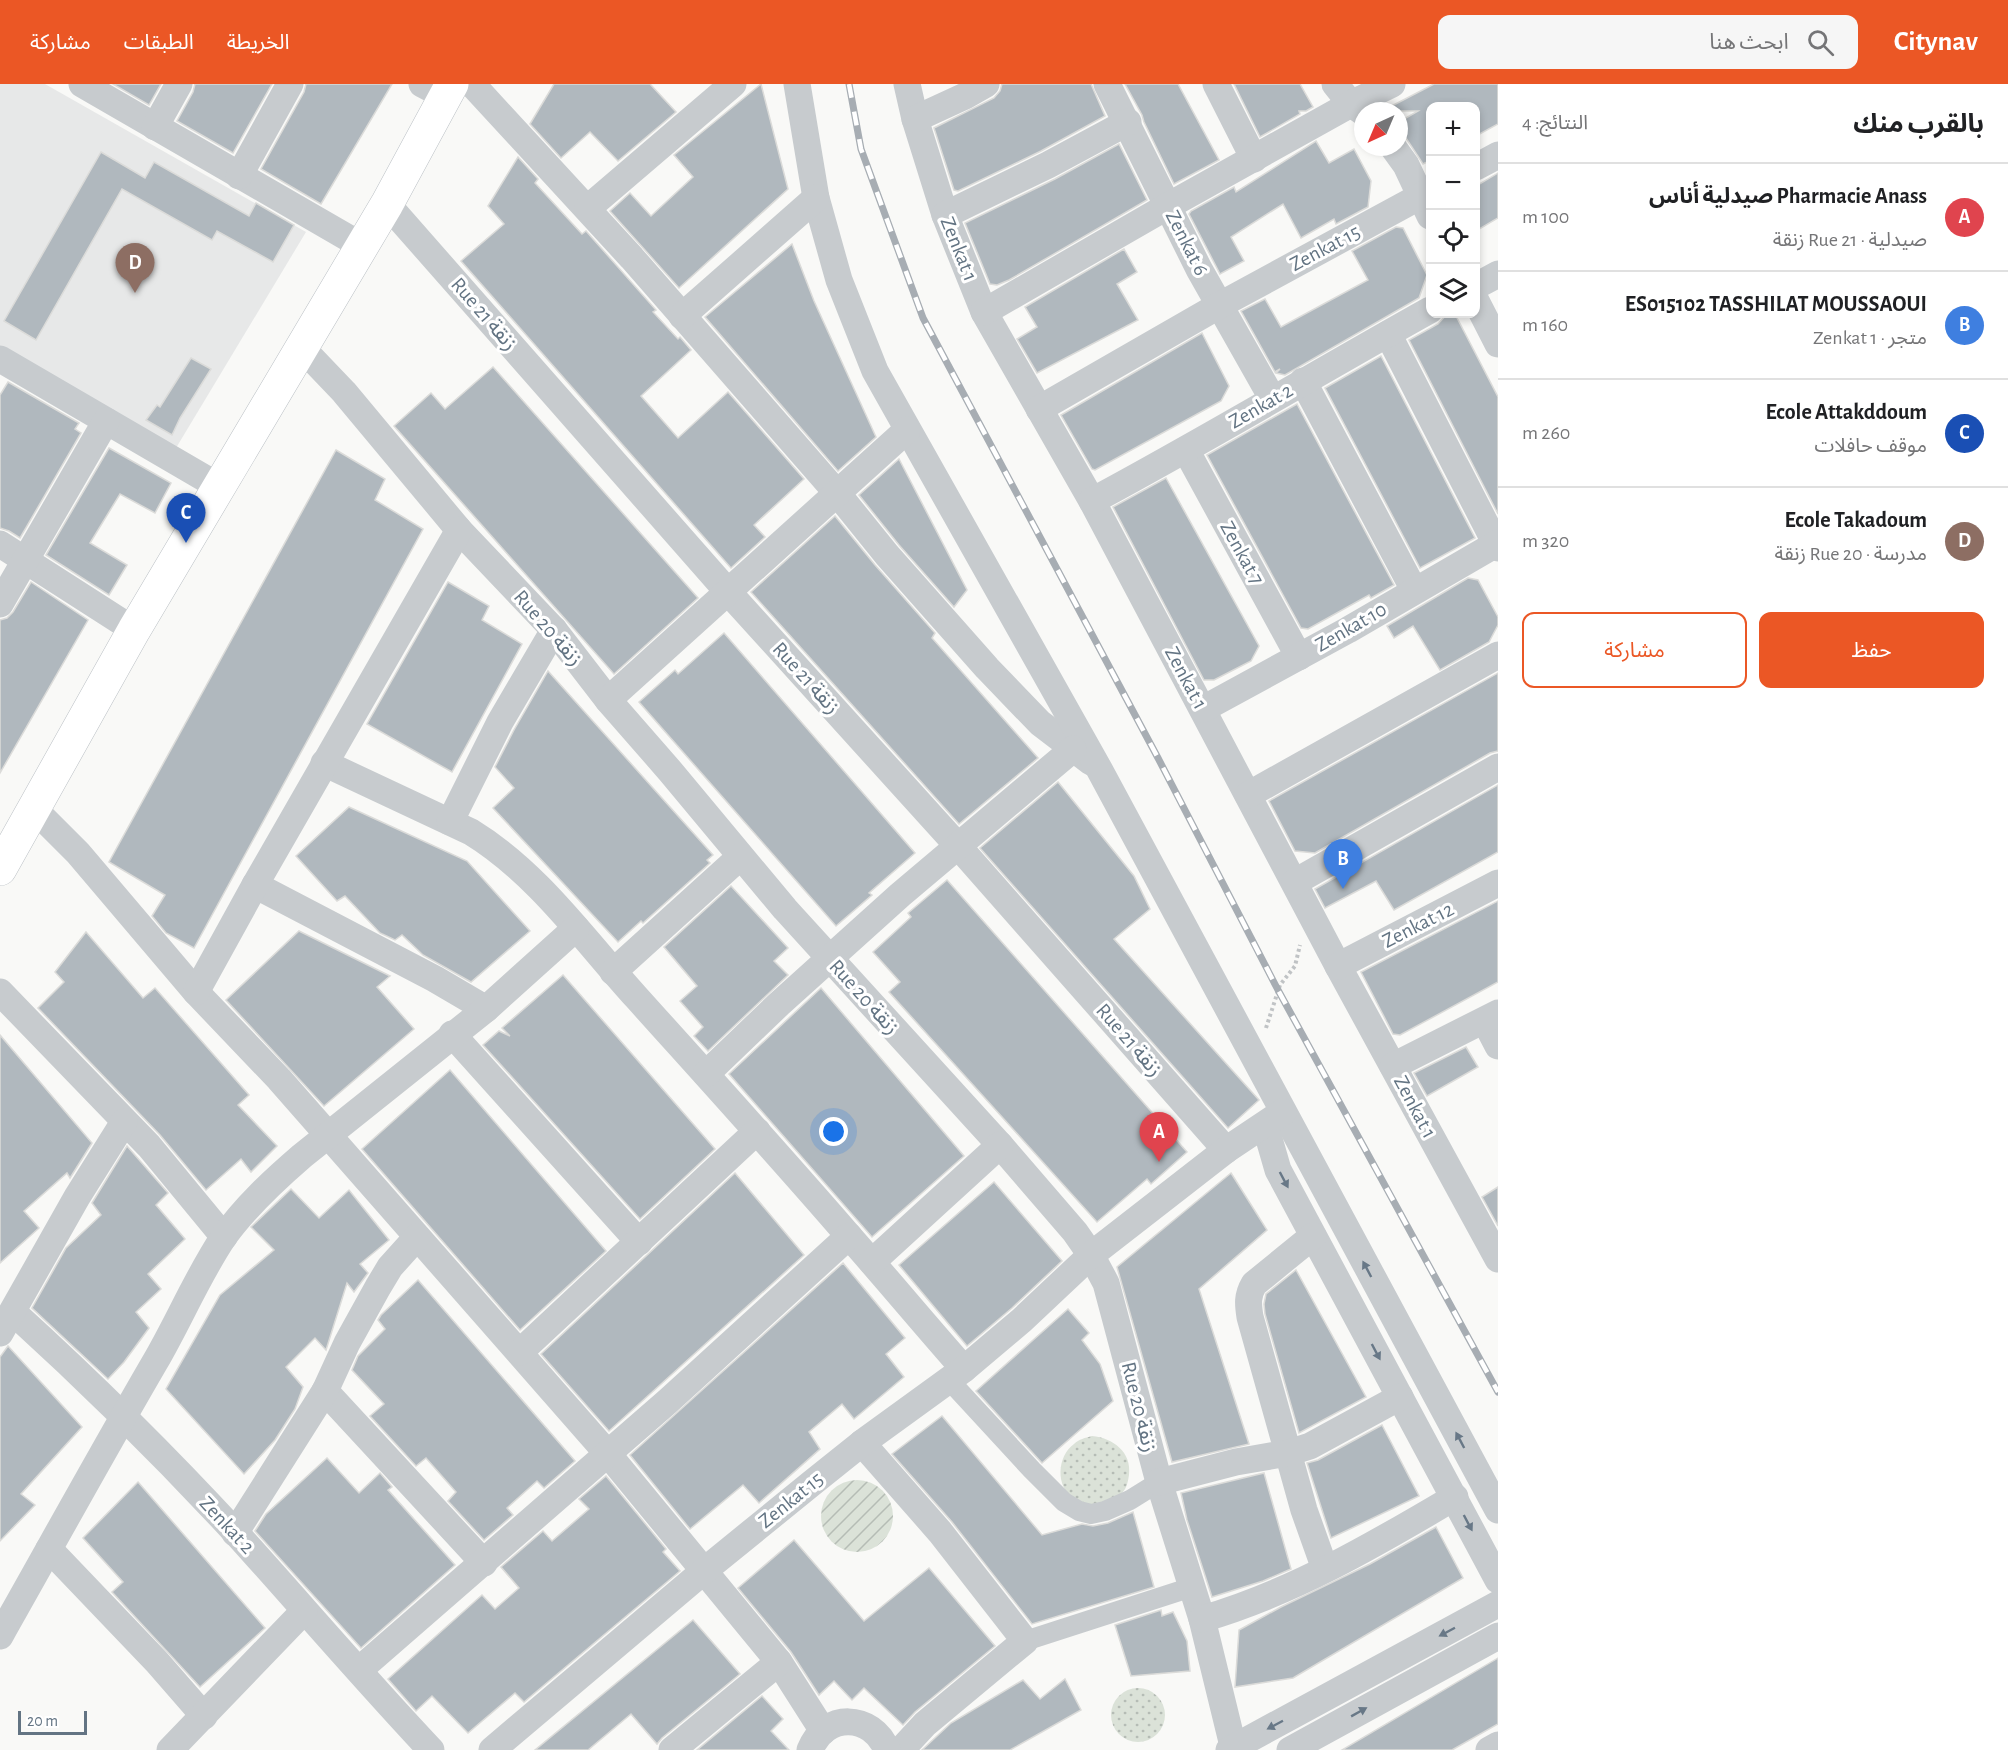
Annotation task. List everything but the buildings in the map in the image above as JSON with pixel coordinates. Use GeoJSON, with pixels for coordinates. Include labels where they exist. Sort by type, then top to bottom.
{"type":"FeatureCollection","features":[{"type":"Feature","properties":{"kind":"main road"},"geometry":{"type":"LineString","coordinates":[[0,869],[134,630],[387,204],[448,87]]}},
{"type":"Feature","properties":{"kind":"street"},"geometry":{"type":"LineString","coordinates":[[82,84],[362,246]]}},
{"type":"Feature","properties":{"kind":"street"},"geometry":{"type":"LineString","coordinates":[[155,127],[179,84]]}},
{"type":"Feature","properties":{"kind":"street"},"geometry":{"type":"LineString","coordinates":[[239,176],[290,84]]}},
{"type":"Feature","properties":{"kind":"street"},"geometry":{"type":"LineString","coordinates":[[588,208],[733,84]]}},
{"type":"Feature","properties":{"kind":"street"},"geometry":{"type":"LineString","coordinates":[[796,84],[816,198],[839,280],[875,370],[1098,767],[1256,1061],[1274,1118],[1498,1510]]}},
{"type":"Feature","properties":{"kind":"street","name":"Zenkat 1"},"geometry":{"type":"LineString","coordinates":[[907,84],[915,119],[945,215],[984,312],[1092,501],[1338,966],[1498,1259]]}},
{"type":"Feature","properties":{"kind":"street"},"geometry":{"type":"LineString","coordinates":[[915,119],[986,84]]}},
{"type":"Feature","properties":{"kind":"street","name":"Zenkat 6"},"geometry":{"type":"LineString","coordinates":[[1107,84],[1128,122],[1199,269],[1272,398]]}},
{"type":"Feature","properties":{"kind":"street"},"geometry":{"type":"LineString","coordinates":[[1216,84],[1254,159]]}},
{"type":"Feature","properties":{"kind":"street"},"geometry":{"type":"LineString","coordinates":[[984,312],[1254,159],[1350,100],[1392,84]]}},
{"type":"Feature","properties":{"kind":"street"},"geometry":{"type":"LineString","coordinates":[[448,87],[588,208],[987,668],[1041,723],[1098,767]]}},
{"type":"Feature","properties":{"kind":"street"},"geometry":{"type":"LineString","coordinates":[[945,215],[1048,165],[1128,122]]}},
{"type":"Feature","properties":{"kind":"street"},"geometry":{"type":"LineString","coordinates":[[1480,165],[1498,155]]}},
{"type":"Feature","properties":{"kind":"street"},"geometry":{"type":"LineString","coordinates":[[1400,156],[1426,199]]}},
{"type":"Feature","properties":{"kind":"street"},"geometry":{"type":"LineString","coordinates":[[682,316],[816,198]]}},
{"type":"Feature","properties":{"kind":"street","name":"Zenkat 15"},"geometry":{"type":"LineString","coordinates":[[1039,409],[1220,305],[1426,202]]}},
{"type":"Feature","properties":{"kind":"street","name":"Rue 21 زنقة"},"geometry":{"type":"LineString","coordinates":[[387,204],[729,593],[958,846],[1226,1150]]}},
{"type":"Feature","properties":{"kind":"street"},"geometry":{"type":"LineString","coordinates":[[1480,284],[1498,274]]}},
{"type":"Feature","properties":{"kind":"street"},"geometry":{"type":"LineString","coordinates":[[1480,309],[1498,344]]}},
{"type":"Feature","properties":{"kind":"street","name":"Zenkat 2"},"geometry":{"type":"LineString","coordinates":[[1092,501],[1426,313]]}},
{"type":"Feature","properties":{"kind":"street"},"geometry":{"type":"LineString","coordinates":[[1388,334],[1498,545]]}},
{"type":"Feature","properties":{"kind":"street","name":"Rue 20 زنقة"},"geometry":{"type":"LineString","coordinates":[[301,347],[344,392],[459,530],[554,630],[608,700],[740,857],[1000,1145],[1092,1255],[1106,1283],[1159,1482],[1202,1619],[1232,1749]]}},
{"type":"Feature","properties":{"kind":"street"},"geometry":{"type":"LineString","coordinates":[[0,361],[218,486]]}},
{"type":"Feature","properties":{"kind":"street"},"geometry":{"type":"LineString","coordinates":[[1303,381],[1414,590]]}},
{"type":"Feature","properties":{"kind":"street"},"geometry":{"type":"LineString","coordinates":[[0,604],[106,421]]}},
{"type":"Feature","properties":{"kind":"street"},"geometry":{"type":"LineString","coordinates":[[608,700],[729,593],[780,542],[907,430]]}},
{"type":"Feature","properties":{"kind":"street","name":"Zenkat 7"},"geometry":{"type":"LineString","coordinates":[[1186,450],[1299,657]]}},
{"type":"Feature","properties":{"kind":"street"},"geometry":{"type":"LineString","coordinates":[[196,992],[324,763],[459,530]]}},
{"type":"Feature","properties":{"kind":"street"},"geometry":{"type":"LineString","coordinates":[[0,544],[134,630]]}},
{"type":"Feature","properties":{"kind":"street","name":"Zenkat 10"},"geometry":{"type":"LineString","coordinates":[[1203,709],[1498,545]]}},
{"type":"Feature","properties":{"kind":"street"},"geometry":{"type":"LineString","coordinates":[[450,822],[500,722],[554,630]]}},
{"type":"Feature","properties":{"kind":"street"},"geometry":{"type":"LineString","coordinates":[[1248,795],[1498,656]]}},
{"type":"Feature","properties":{"kind":"street"},"geometry":{"type":"LineString","coordinates":[[706,1074],[830,959],[958,846],[1073,749]]}},
{"type":"Feature","properties":{"kind":"street"},"geometry":{"type":"LineString","coordinates":[[324,763],[450,822],[489,843],[510,860],[576,928],[872,1262],[956,1375],[1032,1470],[1064,1502],[1079,1511],[1091,1514],[1105,1512],[1159,1482],[1236,1462],[1288,1454],[1310,1446],[1400,1397]]}},
{"type":"Feature","properties":{"kind":"street"},"geometry":{"type":"LineString","coordinates":[[1294,882],[1498,767]]}},
{"type":"Feature","properties":{"kind":"street"},"geometry":{"type":"LineString","coordinates":[[35,810],[78,853],[196,992],[279,1079],[608,1454],[780,1662],[816,1740],[833,1725],[855,1722],[876,1732],[884,1741],[887,1750]]}},
{"type":"Feature","properties":{"kind":"street"},"geometry":{"type":"LineString","coordinates":[[613,972],[740,857]]}},
{"type":"Feature","properties":{"kind":"street","name":"Zenkat 12"},"geometry":{"type":"LineString","coordinates":[[1338,966],[1498,883]]}},
{"type":"Feature","properties":{"kind":"street"},"geometry":{"type":"LineString","coordinates":[[255,885],[435,979],[486,1009]]}},
{"type":"Feature","properties":{"kind":"street"},"geometry":{"type":"LineString","coordinates":[[0,1636],[224,1237],[274,1180],[327,1134],[486,1009],[576,928]]}},
{"type":"Feature","properties":{"kind":"street"},"geometry":{"type":"LineString","coordinates":[[0,992],[162,1161],[224,1237]]}},
{"type":"Feature","properties":{"kind":"street"},"geometry":{"type":"LineString","coordinates":[[1393,1066],[1491,1017],[1498,1046]]}},
{"type":"Feature","properties":{"kind":"street"},"geometry":{"type":"LineString","coordinates":[[453,1034],[639,1242]]}},
{"type":"Feature","properties":{"kind":"street"},"geometry":{"type":"LineString","coordinates":[[1274,1118],[1278,1170],[1498,1580]]}},
{"type":"Feature","properties":{"kind":"street","name":"Zenkat 15"},"geometry":{"type":"LineString","coordinates":[[492,1750],[705,1570],[862,1443],[956,1375],[1022,1320],[1092,1255],[1226,1150],[1274,1118]]}},
{"type":"Feature","properties":{"kind":"street"},"geometry":{"type":"LineString","coordinates":[[6,1322],[77,1197],[124,1122]]}},
{"type":"Feature","properties":{"kind":"street"},"geometry":{"type":"LineString","coordinates":[[520,1352],[757,1131]]}},
{"type":"Feature","properties":{"kind":"street"},"geometry":{"type":"LineString","coordinates":[[872,1262],[1000,1145]]}},
{"type":"Feature","properties":{"kind":"street"},"geometry":{"type":"LineString","coordinates":[[359,1670],[608,1454],[849,1236]]}},
{"type":"Feature","properties":{"kind":"street"},"geometry":{"type":"LineString","coordinates":[[1313,1236],[1260,1279],[1249,1293],[1250,1317],[1304,1510],[1325,1569]]}},
{"type":"Feature","properties":{"kind":"street"},"geometry":{"type":"LineString","coordinates":[[235,1533],[325,1391],[352,1335],[390,1267],[417,1237]]}},
{"type":"Feature","properties":{"kind":"street","name":"Zenkat 2"},"geometry":{"type":"LineString","coordinates":[[6,1322],[77,1370],[178,1472],[359,1670],[404,1739],[430,1750]]}},
{"type":"Feature","properties":{"kind":"street"},"geometry":{"type":"LineString","coordinates":[[325,1391],[484,1563]]}},
{"type":"Feature","properties":{"kind":"street"},"geometry":{"type":"LineString","coordinates":[[862,1443],[940,1532],[1025,1641]]}},
{"type":"Feature","properties":{"kind":"street"},"geometry":{"type":"LineString","coordinates":[[1202,1619],[1252,1603],[1325,1569],[1455,1497]]}},
{"type":"Feature","properties":{"kind":"street"},"geometry":{"type":"LineString","coordinates":[[49,1549],[157,1662],[204,1716]]}},
{"type":"Feature","properties":{"kind":"street"},"geometry":{"type":"LineString","coordinates":[[901,1750],[925,1724],[1025,1641],[1192,1587]]}},
{"type":"Feature","properties":{"kind":"street"},"geometry":{"type":"LineString","coordinates":[[1232,1749],[1498,1604]]}},
{"type":"Feature","properties":{"kind":"street"},"geometry":{"type":"LineString","coordinates":[[170,1750],[304,1611]]}},
{"type":"Feature","properties":{"kind":"street"},"geometry":{"type":"LineString","coordinates":[[1290,1750],[1498,1636]]}},
{"type":"Feature","properties":{"kind":"street"},"geometry":{"type":"LineString","coordinates":[[672,1750],[780,1662]]}},
{"type":"Feature","properties":{"kind":"street"},"geometry":{"type":"LineString","coordinates":[[1489,1750],[1498,1745]]}},
{"type":"Feature","properties":{"kind":"path"},"geometry":{"type":"LineString","coordinates":[[1256,1061],[1280,985],[1292,972],[1297,960],[1306,906]]}},
{"type":"Feature","properties":{"kind":"shaded area"},"geometry":{"type":"Polygon","coordinates":[[[0,84],[45,84],[306,232],[173,453],[0,354],[0,84]]]}},
{"type":"Feature","properties":{"kind":"shaded area"},"geometry":{"type":"Polygon","coordinates":[[[1092,1436],[1114,1443],[1120,1448],[1127,1459],[1129,1475],[1122,1493],[1092,1506],[1068,1494],[1060,1472],[1068,1449],[1078,1441],[1092,1436]]]}},
{"type":"Feature","properties":{"kind":"shaded area"},"geometry":{"type":"Polygon","coordinates":[[[857,1480],[877,1486],[887,1496],[893,1516],[887,1536],[877,1546],[857,1552],[837,1546],[827,1536],[821,1516],[827,1496],[837,1486],[857,1480]]]}},
{"type":"Feature","properties":{"kind":"shaded area"},"geometry":{"type":"Polygon","coordinates":[[[1133,1688],[1143,1688],[1153,1692],[1161,1700],[1165,1715],[1161,1730],[1153,1738],[1143,1742],[1133,1742],[1123,1738],[1115,1730],[1111,1720],[1111,1710],[1115,1700],[1123,1692],[1133,1688]]]}},
{"type":"Feature","properties":{"kind":"railway"},"geometry":{"type":"LineString","coordinates":[[849,84],[861,149],[923,318],[1158,758],[1278,990],[1498,1392]]}},
{"type":"Feature","properties":{"kind":"place","name":"Ecole Takadoum"},"geometry":{"type":"Point","coordinates":[135,293]}},
{"type":"Feature","properties":{"kind":"place","name":"Ecole Attakddoum"},"geometry":{"type":"Point","coordinates":[186,543]}},
{"type":"Feature","properties":{"kind":"place","name":"ES015102 TASSHILAT MOUSSAOUI"},"geometry":{"type":"Point","coordinates":[1343,889]}},
{"type":"Feature","properties":{"kind":"place","name":"Pharmacie Anass صيدلية أناس"},"geometry":{"type":"Point","coordinates":[1159,1162]}}]}
